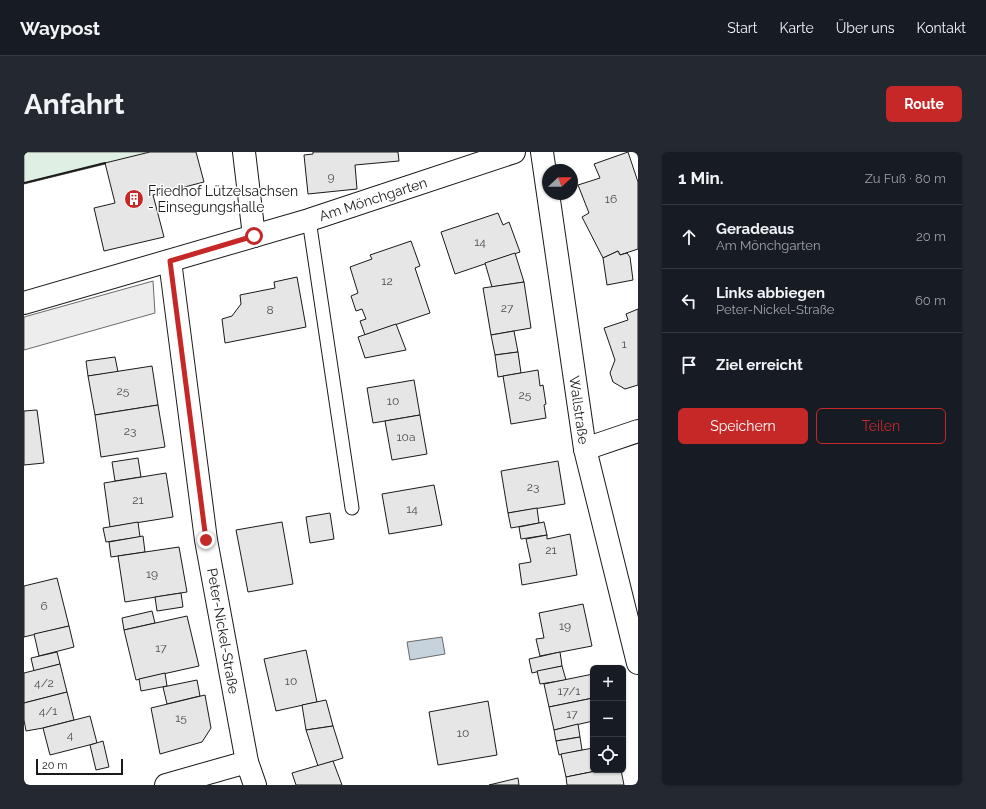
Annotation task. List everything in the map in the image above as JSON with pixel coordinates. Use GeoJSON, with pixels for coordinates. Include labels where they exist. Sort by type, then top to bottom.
{"type":"FeatureCollection","features":[{"type":"Feature","properties":{"kind":"street"},"geometry":{"type":"LineString","coordinates":[[244,152],[254,236]]}},
{"type":"Feature","properties":{"kind":"street","name":"Am Mönchgarten"},"geometry":{"type":"LineString","coordinates":[[24,304],[309,220],[514,152]]}},
{"type":"Feature","properties":{"kind":"street","name":"Wallstraße"},"geometry":{"type":"LineString","coordinates":[[542,152],[585,449],[638,663]]}},
{"type":"Feature","properties":{"kind":"street","name":"Peter-Nickel-Straße"},"geometry":{"type":"LineString","coordinates":[[170,261],[206,540],[247,762],[255,785]]}},
{"type":"Feature","properties":{"kind":"street"},"geometry":{"type":"LineString","coordinates":[[585,449],[638,431]]}},
{"type":"Feature","properties":{"kind":"street"},"geometry":{"type":"LineString","coordinates":[[166,785],[247,762]]}},
{"type":"Feature","properties":{"kind":"lane"},"geometry":{"type":"LineString","coordinates":[[309,220],[352,508]]}},
{"type":"Feature","properties":{"kind":"green space"},"geometry":{"type":"Polygon","coordinates":[[[24,152],[154,152],[24,184],[24,152]]]}},
{"type":"Feature","properties":{"kind":"shaded area"},"geometry":{"type":"Polygon","coordinates":[[[153,281],[155,313],[24,350],[24,317],[153,281]]]}},
{"type":"Feature","properties":{"kind":"shaded area"},"geometry":{"type":"Polygon","coordinates":[[[442,637],[445,654],[410,660],[407,642],[442,637]]]}},
{"type":"Feature","properties":{"kind":"building","name":"Friedhof Lützelsachsen - Einsegungshalle"},"geometry":{"type":"Polygon","coordinates":[[[150,152],[196,152],[204,182],[153,195],[164,237],[104,251],[94,208],[115,203],[105,163],[150,152]]]}},
{"type":"Feature","properties":{"kind":"building"},"geometry":{"type":"Polygon","coordinates":[[[313,152],[398,152],[399,161],[355,165],[357,189],[308,194],[304,155],[313,154],[313,152]]]}},
{"type":"Feature","properties":{"kind":"building"},"geometry":{"type":"Polygon","coordinates":[[[628,152],[638,182],[638,249],[620,255],[618,251],[603,258],[582,217],[589,213],[578,185],[600,178],[594,164],[628,152]]]}},
{"type":"Feature","properties":{"kind":"building"},"geometry":{"type":"Polygon","coordinates":[[[498,213],[503,225],[509,222],[520,252],[455,274],[441,232],[498,213]]]}},
{"type":"Feature","properties":{"kind":"building"},"geometry":{"type":"Polygon","coordinates":[[[411,241],[420,266],[415,268],[430,313],[365,335],[360,321],[366,319],[362,309],[356,311],[351,296],[358,293],[350,267],[372,259],[370,255],[411,241]]]}},
{"type":"Feature","properties":{"kind":"building"},"geometry":{"type":"Polygon","coordinates":[[[618,251],[620,255],[627,253],[630,257],[633,280],[607,285],[603,258],[618,251]]]}},
{"type":"Feature","properties":{"kind":"building"},"geometry":{"type":"Polygon","coordinates":[[[515,253],[524,282],[492,287],[485,263],[515,253]]]}},
{"type":"Feature","properties":{"kind":"building"},"geometry":{"type":"Polygon","coordinates":[[[297,277],[306,327],[225,343],[222,319],[232,316],[241,304],[240,295],[275,288],[274,282],[297,277]]]}},
{"type":"Feature","properties":{"kind":"building"},"geometry":{"type":"Polygon","coordinates":[[[524,282],[531,328],[491,335],[483,288],[524,282]]]}},
{"type":"Feature","properties":{"kind":"building"},"geometry":{"type":"Polygon","coordinates":[[[638,309],[638,385],[625,389],[613,382],[610,373],[615,360],[604,328],[628,320],[626,314],[638,309]]]}},
{"type":"Feature","properties":{"kind":"building"},"geometry":{"type":"Polygon","coordinates":[[[396,324],[406,350],[365,358],[358,337],[396,324]]]}},
{"type":"Feature","properties":{"kind":"building"},"geometry":{"type":"Polygon","coordinates":[[[514,331],[518,352],[495,355],[491,335],[514,331]]]}},
{"type":"Feature","properties":{"kind":"building"},"geometry":{"type":"Polygon","coordinates":[[[518,352],[521,373],[498,377],[495,355],[518,352]]]}},
{"type":"Feature","properties":{"kind":"building"},"geometry":{"type":"Polygon","coordinates":[[[115,357],[118,372],[88,376],[86,361],[115,357]]]}},
{"type":"Feature","properties":{"kind":"building"},"geometry":{"type":"Polygon","coordinates":[[[152,366],[158,405],[95,415],[88,376],[152,366]]]}},
{"type":"Feature","properties":{"kind":"building"},"geometry":{"type":"Polygon","coordinates":[[[538,370],[540,386],[543,385],[546,404],[544,405],[546,418],[511,424],[503,376],[538,370]]]}},
{"type":"Feature","properties":{"kind":"building"},"geometry":{"type":"Polygon","coordinates":[[[414,380],[420,415],[373,423],[367,388],[414,380]]]}},
{"type":"Feature","properties":{"kind":"building"},"geometry":{"type":"Polygon","coordinates":[[[158,405],[165,447],[101,457],[95,415],[158,405]]]}},
{"type":"Feature","properties":{"kind":"building"},"geometry":{"type":"Polygon","coordinates":[[[37,410],[44,463],[24,465],[24,411],[37,410]]]}},
{"type":"Feature","properties":{"kind":"building"},"geometry":{"type":"Polygon","coordinates":[[[420,415],[427,454],[392,460],[385,421],[420,415]]]}},
{"type":"Feature","properties":{"kind":"building"},"geometry":{"type":"Polygon","coordinates":[[[138,458],[141,477],[115,481],[112,462],[138,458]]]}},
{"type":"Feature","properties":{"kind":"building"},"geometry":{"type":"Polygon","coordinates":[[[558,461],[565,504],[508,513],[501,471],[558,461]]]}},
{"type":"Feature","properties":{"kind":"building"},"geometry":{"type":"Polygon","coordinates":[[[166,473],[173,517],[110,527],[104,483],[166,473]]]}},
{"type":"Feature","properties":{"kind":"building"},"geometry":{"type":"Polygon","coordinates":[[[434,485],[442,525],[389,534],[382,494],[434,485]]]}},
{"type":"Feature","properties":{"kind":"building"},"geometry":{"type":"Polygon","coordinates":[[[537,508],[539,523],[511,528],[508,513],[537,508]]]}},
{"type":"Feature","properties":{"kind":"building"},"geometry":{"type":"Polygon","coordinates":[[[330,513],[334,539],[310,543],[306,517],[330,513]]]}},
{"type":"Feature","properties":{"kind":"building"},"geometry":{"type":"Polygon","coordinates":[[[138,522],[140,537],[106,542],[103,528],[138,522]]]}},
{"type":"Feature","properties":{"kind":"building"},"geometry":{"type":"Polygon","coordinates":[[[282,522],[293,584],[248,592],[236,530],[282,522]]]}},
{"type":"Feature","properties":{"kind":"building"},"geometry":{"type":"Polygon","coordinates":[[[544,522],[547,535],[521,539],[519,527],[544,522]]]}},
{"type":"Feature","properties":{"kind":"building"},"geometry":{"type":"Polygon","coordinates":[[[570,534],[577,575],[522,585],[519,564],[531,562],[526,539],[547,535],[547,539],[570,534]]]}},
{"type":"Feature","properties":{"kind":"building"},"geometry":{"type":"Polygon","coordinates":[[[143,536],[145,552],[111,557],[109,542],[143,536]]]}},
{"type":"Feature","properties":{"kind":"building"},"geometry":{"type":"Polygon","coordinates":[[[179,547],[187,592],[125,602],[118,556],[179,547]]]}},
{"type":"Feature","properties":{"kind":"building"},"geometry":{"type":"Polygon","coordinates":[[[57,578],[69,626],[24,637],[24,586],[57,578]]]}},
{"type":"Feature","properties":{"kind":"building"},"geometry":{"type":"Polygon","coordinates":[[[181,593],[183,607],[157,611],[155,597],[181,593]]]}},
{"type":"Feature","properties":{"kind":"building"},"geometry":{"type":"Polygon","coordinates":[[[583,604],[592,646],[540,656],[536,639],[544,638],[539,613],[583,604]]]}},
{"type":"Feature","properties":{"kind":"building"},"geometry":{"type":"Polygon","coordinates":[[[152,611],[155,623],[124,630],[122,618],[152,611]]]}},
{"type":"Feature","properties":{"kind":"building"},"geometry":{"type":"Polygon","coordinates":[[[187,616],[199,666],[136,680],[124,630],[187,616]]]}},
{"type":"Feature","properties":{"kind":"building"},"geometry":{"type":"Polygon","coordinates":[[[69,626],[74,647],[39,656],[34,634],[69,626]]]}},
{"type":"Feature","properties":{"kind":"building"},"geometry":{"type":"Polygon","coordinates":[[[306,650],[317,702],[276,711],[264,659],[306,650]]]}},
{"type":"Feature","properties":{"kind":"building"},"geometry":{"type":"Polygon","coordinates":[[[57,652],[60,664],[34,671],[31,658],[57,652]]]}},
{"type":"Feature","properties":{"kind":"building"},"geometry":{"type":"Polygon","coordinates":[[[560,652],[562,666],[532,673],[529,659],[560,652]]]}},
{"type":"Feature","properties":{"kind":"building"},"geometry":{"type":"Polygon","coordinates":[[[60,664],[67,692],[24,703],[24,673],[60,664]]]}},
{"type":"Feature","properties":{"kind":"building"},"geometry":{"type":"Polygon","coordinates":[[[562,666],[566,680],[540,684],[537,671],[562,666]]]}},
{"type":"Feature","properties":{"kind":"building"},"geometry":{"type":"Polygon","coordinates":[[[165,673],[167,686],[141,691],[139,679],[165,673]]]}},
{"type":"Feature","properties":{"kind":"building"},"geometry":{"type":"Polygon","coordinates":[[[590,675],[590,699],[549,707],[544,684],[590,675]]]}},
{"type":"Feature","properties":{"kind":"building"},"geometry":{"type":"Polygon","coordinates":[[[197,680],[200,696],[167,704],[163,687],[197,680]]]}},
{"type":"Feature","properties":{"kind":"building"},"geometry":{"type":"Polygon","coordinates":[[[67,692],[74,720],[26,731],[24,720],[24,703],[67,692]]]}},
{"type":"Feature","properties":{"kind":"building"},"geometry":{"type":"Polygon","coordinates":[[[205,695],[211,728],[202,742],[160,754],[151,708],[205,695]]]}},
{"type":"Feature","properties":{"kind":"building"},"geometry":{"type":"Polygon","coordinates":[[[590,699],[590,722],[554,730],[549,707],[590,699]]]}},
{"type":"Feature","properties":{"kind":"building"},"geometry":{"type":"Polygon","coordinates":[[[326,700],[333,726],[306,730],[302,705],[326,700]]]}},
{"type":"Feature","properties":{"kind":"building"},"geometry":{"type":"Polygon","coordinates":[[[488,701],[497,755],[438,765],[429,712],[488,701]]]}},
{"type":"Feature","properties":{"kind":"building"},"geometry":{"type":"Polygon","coordinates":[[[90,716],[97,743],[50,755],[43,728],[90,716]]]}},
{"type":"Feature","properties":{"kind":"building"},"geometry":{"type":"Polygon","coordinates":[[[578,724],[580,737],[556,741],[554,730],[578,724]]]}},
{"type":"Feature","properties":{"kind":"building"},"geometry":{"type":"Polygon","coordinates":[[[333,726],[343,758],[318,766],[306,730],[333,726]]]}},
{"type":"Feature","properties":{"kind":"building"},"geometry":{"type":"Polygon","coordinates":[[[580,737],[582,750],[559,755],[556,741],[580,737]]]}},
{"type":"Feature","properties":{"kind":"building"},"geometry":{"type":"Polygon","coordinates":[[[103,741],[109,767],[96,770],[90,745],[103,741]]]}},
{"type":"Feature","properties":{"kind":"building"},"geometry":{"type":"Polygon","coordinates":[[[590,749],[590,772],[566,777],[561,754],[590,749]]]}},
{"type":"Feature","properties":{"kind":"building"},"geometry":{"type":"Polygon","coordinates":[[[333,761],[342,785],[296,785],[292,773],[333,761]]]}},
{"type":"Feature","properties":{"kind":"building"},"geometry":{"type":"Polygon","coordinates":[[[590,772],[622,773],[624,785],[567,785],[566,777],[590,772]]]}},
{"type":"Feature","properties":{"kind":"building"},"geometry":{"type":"Polygon","coordinates":[[[518,778],[519,785],[489,785],[518,778]]]}},
{"type":"Feature","properties":{"kind":"wall"},"geometry":{"type":"LineString","coordinates":[[24,183],[105,163]]}},
{"type":"Feature","properties":{"kind":"place","name":"Friedhof Lützelsachsen - Einsegungshalle"},"geometry":{"type":"Point","coordinates":[134,199]}},
{"type":"Feature","properties":{"kind":"route"},"geometry":{"type":"LineString","coordinates":[[206,540],[170,261],[254,236]]}}]}
